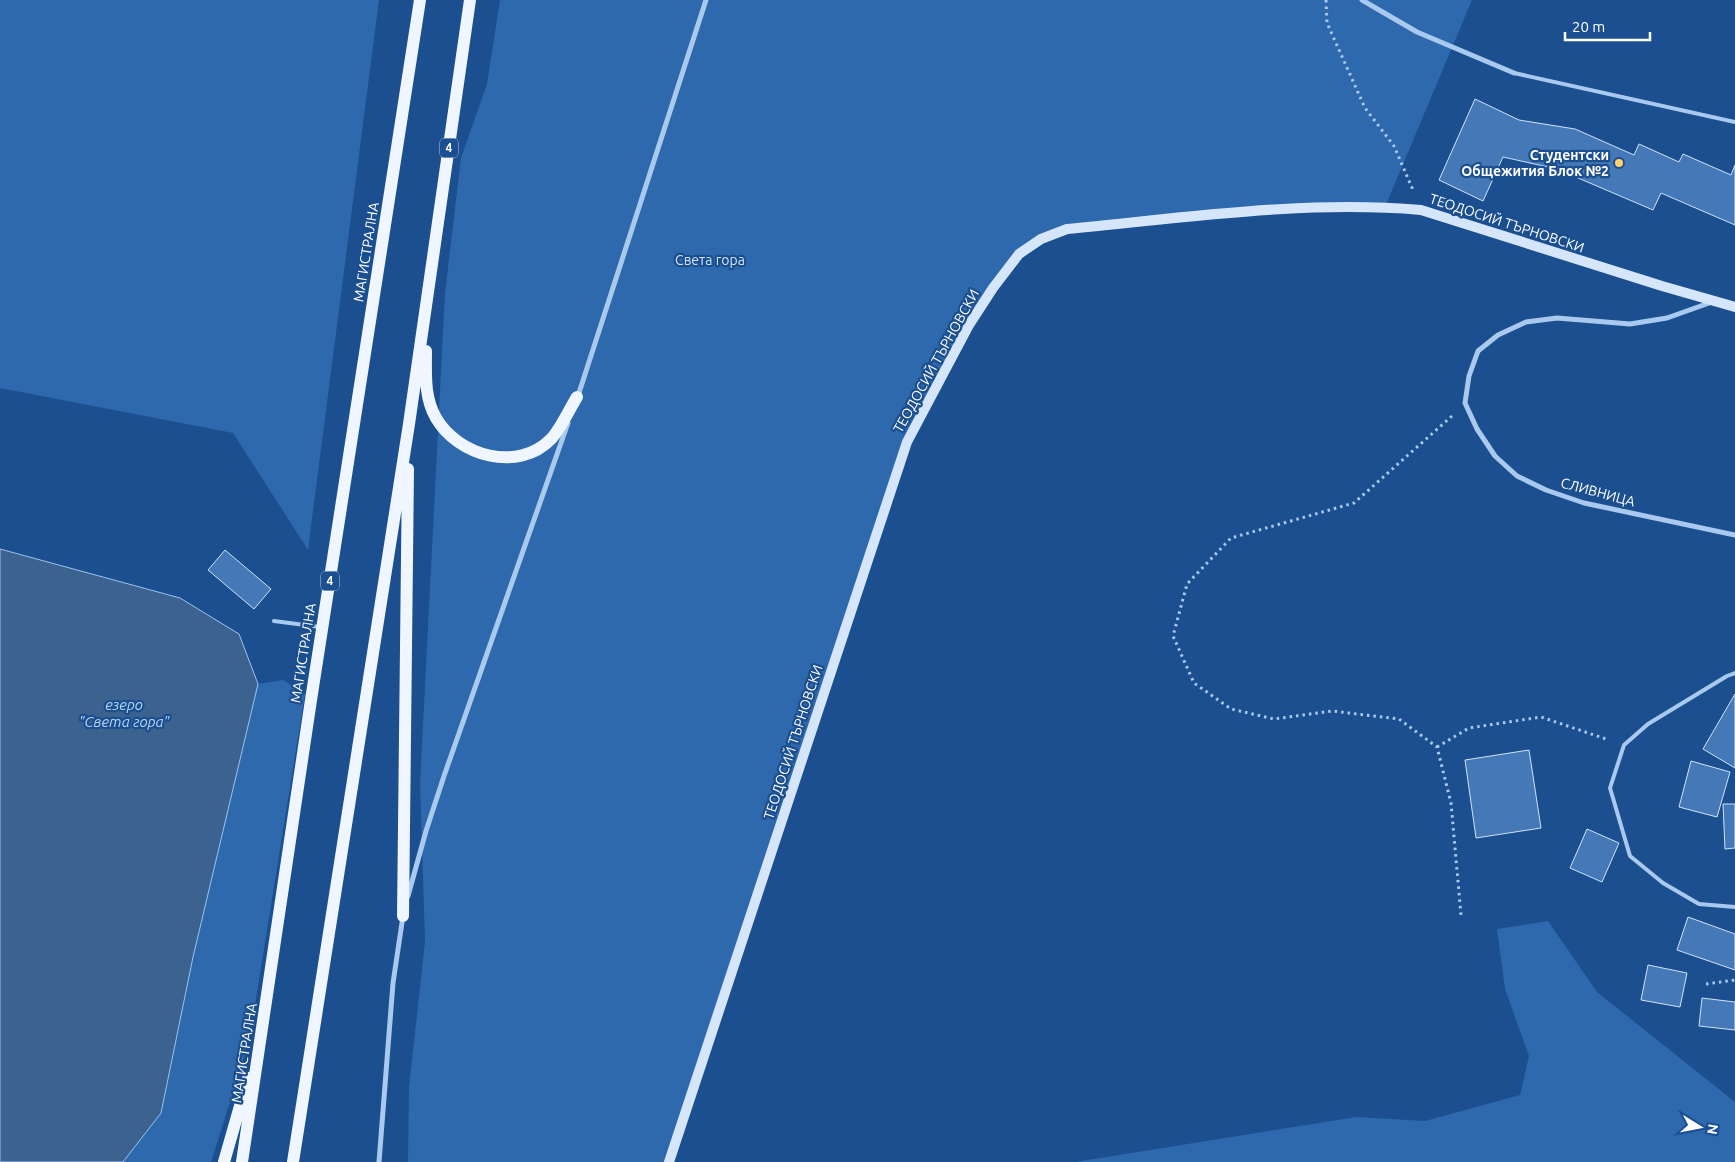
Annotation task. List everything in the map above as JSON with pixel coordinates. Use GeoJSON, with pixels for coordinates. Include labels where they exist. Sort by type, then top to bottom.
{"type":"FeatureCollection","features":[{"type":"Feature","properties":{"kind":"main road","name":"МАГИСТРАЛНА"},"geometry":{"type":"LineString","coordinates":[[242,1162],[322,628],[420,0]]}},
{"type":"Feature","properties":{"kind":"main road","name":"4"},"geometry":{"type":"LineString","coordinates":[[293,1162],[409,424],[470,0]]}},
{"type":"Feature","properties":{"kind":"main road"},"geometry":{"type":"LineString","coordinates":[[427,297],[425,387],[436,418],[454,440],[476,452],[503,458],[532,453],[552,439],[577,397]]}},
{"type":"Feature","properties":{"kind":"main road"},"geometry":{"type":"LineString","coordinates":[[403,916],[409,424]]}},
{"type":"Feature","properties":{"kind":"main road"},"geometry":{"type":"LineString","coordinates":[[224,1162],[262,1030]]}},
{"type":"Feature","properties":{"kind":"street"},"geometry":{"type":"LineString","coordinates":[[379,1162],[393,984],[403,916],[426,831],[577,397],[706,0]]}},
{"type":"Feature","properties":{"kind":"street"},"geometry":{"type":"LineString","coordinates":[[1362,0],[1417,32],[1514,73]]}},
{"type":"Feature","properties":{"kind":"street","name":"ТЕОДОСИЙ ТЪРНОВСКИ"},"geometry":{"type":"LineString","coordinates":[[669,1162],[907,442],[969,325],[993,288],[1019,254],[1041,238],[1067,229],[1280,208],[1385,207],[1421,210],[1713,302],[1735,307]]}},
{"type":"Feature","properties":{"kind":"street"},"geometry":{"type":"LineString","coordinates":[[1465,404],[1469,376],[1478,351],[1498,335],[1526,322],[1557,318],[1630,324],[1667,318],[1713,302]]}},
{"type":"Feature","properties":{"kind":"street","name":"СЛИВНИЦА"},"geometry":{"type":"LineString","coordinates":[[1465,404],[1477,429],[1495,456],[1517,476],[1584,503],[1735,535]]}},
{"type":"Feature","properties":{"kind":"lane"},"geometry":{"type":"LineString","coordinates":[[1514,73],[1735,122]]}},
{"type":"Feature","properties":{"kind":"lane"},"geometry":{"type":"LineString","coordinates":[[274,621],[322,628]]}},
{"type":"Feature","properties":{"kind":"lane"},"geometry":{"type":"LineString","coordinates":[[1735,673],[1648,724],[1624,745],[1610,788],[1630,856],[1663,883],[1699,904],[1735,908]]}},
{"type":"Feature","properties":{"kind":"path"},"geometry":{"type":"LineString","coordinates":[[1326,0],[1327,24],[1365,108],[1394,146],[1421,210]]}},
{"type":"Feature","properties":{"kind":"path"},"geometry":{"type":"LineString","coordinates":[[1461,915],[1451,803],[1437,747],[1399,719],[1332,711],[1274,719],[1231,709],[1194,683],[1173,636],[1187,584],[1231,538],[1354,503],[1465,404]]}},
{"type":"Feature","properties":{"kind":"path"},"geometry":{"type":"LineString","coordinates":[[1437,747],[1469,728],[1541,717],[1624,745]]}},
{"type":"Feature","properties":{"kind":"path"},"geometry":{"type":"LineString","coordinates":[[1706,984],[1735,980]]}},
{"type":"Feature","properties":{"kind":"green space"},"geometry":{"type":"Polygon","coordinates":[[[0,0],[379,0],[308,550],[233,433],[0,388],[0,0]]]}},
{"type":"Feature","properties":{"kind":"green space","name":"Света гора"},"geometry":{"type":"Polygon","coordinates":[[[500,0],[1472,0],[1385,207],[1280,208],[1067,229],[1019,254],[993,288],[907,442],[669,1162],[408,1162],[409,1087],[425,942],[420,784],[445,293],[461,158],[487,84],[500,0]]]}},
{"type":"Feature","properties":{"kind":"green space"},"geometry":{"type":"Polygon","coordinates":[[[283,680],[305,694],[249,1042],[211,1162],[123,1162],[161,1113],[193,957],[258,684],[283,680]]]}},
{"type":"Feature","properties":{"kind":"green space"},"geometry":{"type":"Polygon","coordinates":[[[1548,921],[1597,992],[1735,1102],[1735,1162],[1075,1162],[1356,1117],[1425,1121],[1520,1095],[1529,1056],[1505,989],[1497,929],[1548,921]]]}},
{"type":"Feature","properties":{"kind":"water","name":"езеро \"Света гора\""},"geometry":{"type":"Polygon","coordinates":[[[0,549],[180,598],[239,634],[258,684],[193,957],[161,1113],[123,1162],[0,1162],[0,549]]]}},
{"type":"Feature","properties":{"kind":"building","name":"Студентски Общежития Блок №2"},"geometry":{"type":"Polygon","coordinates":[[[1475,99],[1519,120],[1575,129],[1634,155],[1639,144],[1679,162],[1683,154],[1731,175],[1735,165],[1735,225],[1661,193],[1653,210],[1557,169],[1503,157],[1483,201],[1439,180],[1475,99]]]}},
{"type":"Feature","properties":{"kind":"building"},"geometry":{"type":"Polygon","coordinates":[[[225,550],[271,589],[254,609],[208,570],[225,550]]]}},
{"type":"Feature","properties":{"kind":"building"},"geometry":{"type":"Polygon","coordinates":[[[1735,694],[1735,768],[1703,749],[1735,694]]]}},
{"type":"Feature","properties":{"kind":"building"},"geometry":{"type":"Polygon","coordinates":[[[1529,750],[1541,828],[1476,838],[1465,760],[1529,750]]]}},
{"type":"Feature","properties":{"kind":"building"},"geometry":{"type":"Polygon","coordinates":[[[1691,761],[1730,772],[1717,817],[1679,807],[1691,761]]]}},
{"type":"Feature","properties":{"kind":"building"},"geometry":{"type":"Polygon","coordinates":[[[1723,804],[1735,804],[1735,848],[1725,849],[1723,804]]]}},
{"type":"Feature","properties":{"kind":"building"},"geometry":{"type":"Polygon","coordinates":[[[1587,829],[1619,843],[1602,882],[1570,868],[1587,829]]]}},
{"type":"Feature","properties":{"kind":"building"},"geometry":{"type":"Polygon","coordinates":[[[1688,917],[1735,934],[1735,970],[1677,950],[1688,917]]]}},
{"type":"Feature","properties":{"kind":"building"},"geometry":{"type":"Polygon","coordinates":[[[1648,965],[1687,973],[1680,1007],[1641,1000],[1648,965]]]}},
{"type":"Feature","properties":{"kind":"building"},"geometry":{"type":"Polygon","coordinates":[[[1702,998],[1735,1002],[1735,1030],[1699,1026],[1702,998]]]}},
{"type":"Feature","properties":{"kind":"place","name":"Студентски Общежития Блок №2"},"geometry":{"type":"Point","coordinates":[1619,163]}}]}
